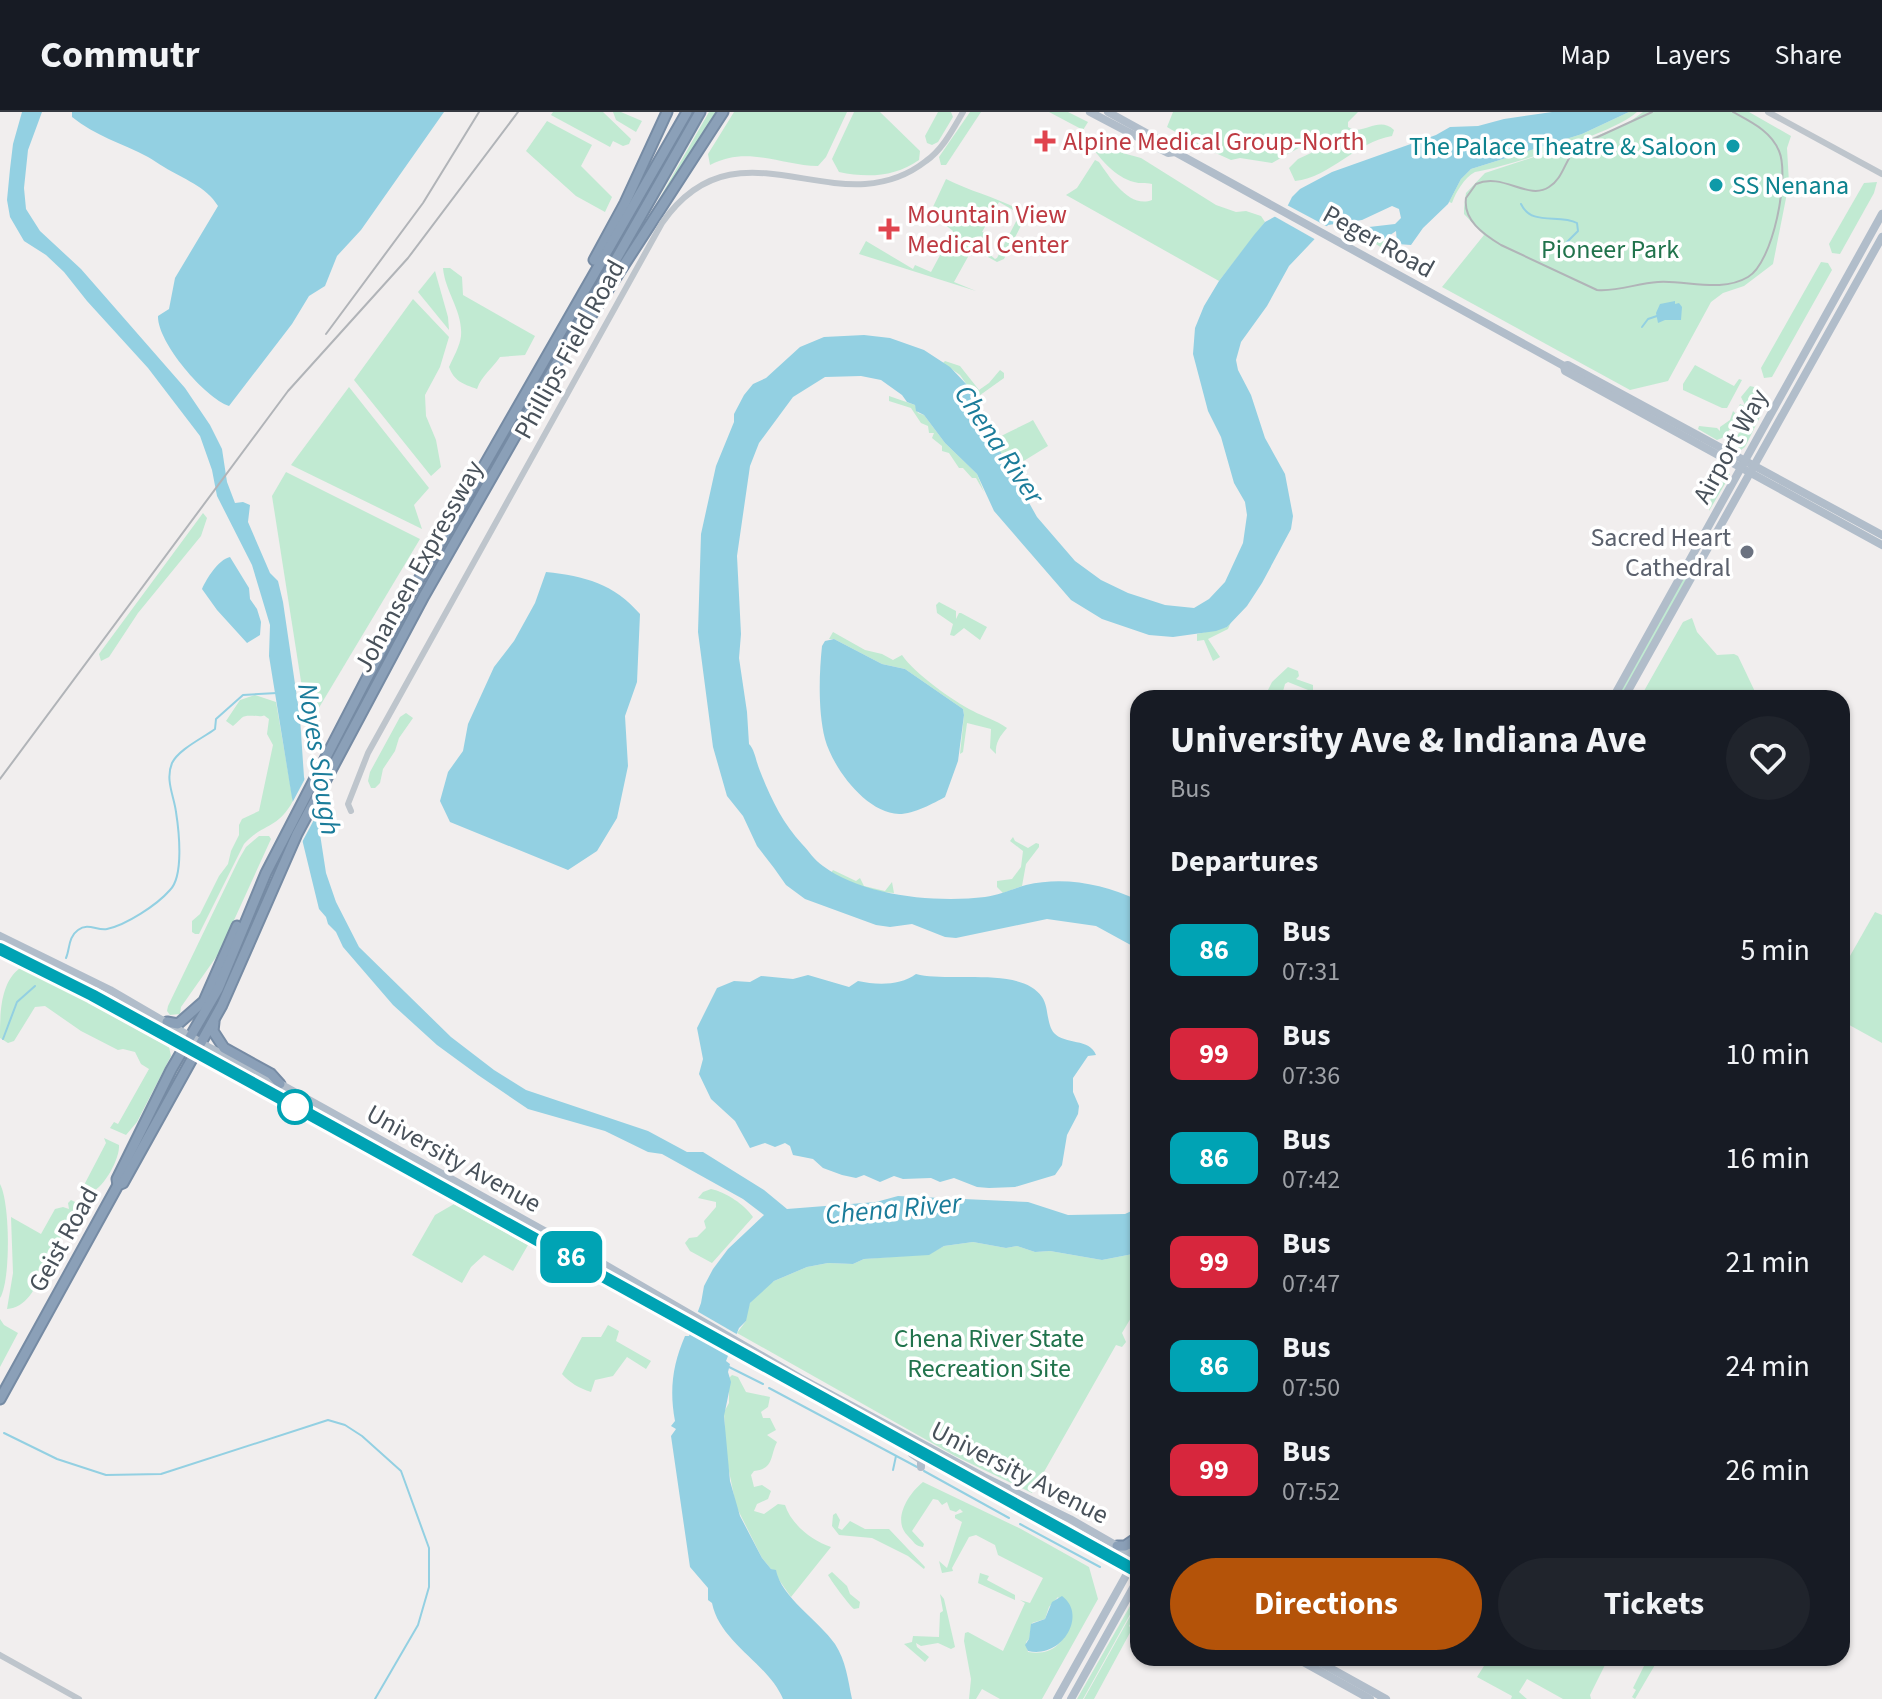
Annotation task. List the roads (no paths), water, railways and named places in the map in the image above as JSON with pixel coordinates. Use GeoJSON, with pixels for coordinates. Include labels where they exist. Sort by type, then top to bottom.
{"type":"FeatureCollection","features":[{"type":"Feature","properties":{"kind":"highway"},"geometry":{"type":"LineString","coordinates":[[569,316],[572,301],[625,203],[667,112]]}},
{"type":"Feature","properties":{"kind":"highway","name":"Johansen Expressway"},"geometry":{"type":"LineString","coordinates":[[185,1046],[218,989],[251,904],[410,595],[687,112]]}},
{"type":"Feature","properties":{"kind":"highway","name":"Johansen Expressway"},"geometry":{"type":"LineString","coordinates":[[198,1048],[235,977],[260,912],[315,799],[461,530],[700,112]]}},
{"type":"Feature","properties":{"kind":"highway"},"geometry":{"type":"LineString","coordinates":[[551,375],[723,112]]}},
{"type":"Feature","properties":{"kind":"highway"},"geometry":{"type":"LineString","coordinates":[[167,1022],[178,1024],[202,1004],[238,923],[251,904]]}},
{"type":"Feature","properties":{"kind":"highway"},"geometry":{"type":"LineString","coordinates":[[215,1015],[213,1031],[224,1048],[271,1074],[280,1084]]}},
{"type":"Feature","properties":{"kind":"highway","name":"Geist Road"},"geometry":{"type":"LineString","coordinates":[[118,1185],[117,1179],[132,1145],[185,1046]]}},
{"type":"Feature","properties":{"kind":"highway","name":"Geist Road"},"geometry":{"type":"LineString","coordinates":[[0,1399],[198,1048]]}},
{"type":"Feature","properties":{"kind":"highway"},"geometry":{"type":"LineString","coordinates":[[1117,1546],[1130,1543]]}},
{"type":"Feature","properties":{"kind":"main road","name":"Peger Road"},"geometry":{"type":"LineString","coordinates":[[1090,112],[1168,153],[1175,152]]}},
{"type":"Feature","properties":{"kind":"main road","name":"Peger Road"},"geometry":{"type":"LineString","coordinates":[[1108,112],[1564,366],[1565,371],[1743,465],[1882,545]]}},
{"type":"Feature","properties":{"kind":"main road","name":"Airport Way"},"geometry":{"type":"LineString","coordinates":[[1617,690],[1882,214]]}},
{"type":"Feature","properties":{"kind":"main road","name":"Airport Way"},"geometry":{"type":"LineString","coordinates":[[1628,690],[1882,237]]}},
{"type":"Feature","properties":{"kind":"main road","name":"Peger Road"},"geometry":{"type":"LineString","coordinates":[[1752,470],[1882,535]]}},
{"type":"Feature","properties":{"kind":"main road","name":"University Avenue"},"geometry":{"type":"LineString","coordinates":[[0,936],[167,1022],[191,1037],[198,1048],[680,1313]]}},
{"type":"Feature","properties":{"kind":"main road","name":"University Avenue"},"geometry":{"type":"LineString","coordinates":[[0,949],[185,1046],[198,1048],[280,1084],[880,1430],[1130,1568]]}},
{"type":"Feature","properties":{"kind":"main road","name":"University Avenue"},"geometry":{"type":"LineString","coordinates":[[745,1351],[1052,1509],[1130,1553]]}},
{"type":"Feature","properties":{"kind":"main road"},"geometry":{"type":"LineString","coordinates":[[880,1430],[893,1444],[921,1460],[921,1467]]}},
{"type":"Feature","properties":{"kind":"main road"},"geometry":{"type":"LineString","coordinates":[[1057,1699],[1130,1577]]}},
{"type":"Feature","properties":{"kind":"main road"},"geometry":{"type":"LineString","coordinates":[[1071,1699],[1130,1593]]}},
{"type":"Feature","properties":{"kind":"main road"},"geometry":{"type":"LineString","coordinates":[[1310,1666],[1370,1699]]}},
{"type":"Feature","properties":{"kind":"main road"},"geometry":{"type":"LineString","coordinates":[[1326,1666],[1386,1699]]}},
{"type":"Feature","properties":{"kind":"street"},"geometry":{"type":"LineString","coordinates":[[810,170],[865,181],[905,173],[935,154],[963,112]]}},
{"type":"Feature","properties":{"kind":"street"},"geometry":{"type":"LineString","coordinates":[[1768,112],[1882,174]]}},
{"type":"Feature","properties":{"kind":"street","name":"Phillips Field Road"},"geometry":{"type":"LineString","coordinates":[[351,811],[348,804],[368,753],[670,209],[694,181]]}},
{"type":"Feature","properties":{"kind":"street"},"geometry":{"type":"LineString","coordinates":[[0,1655],[79,1699]]}},
{"type":"Feature","properties":{"kind":"water","name":"Chena River"},"geometry":{"type":"Polygon","coordinates":[[[22,112],[42,112],[28,150],[24,188],[26,209],[40,231],[81,269],[185,388],[222,449],[227,482],[235,503],[250,505],[248,522],[270,573],[278,581],[283,602],[300,718],[304,777],[314,819],[318,821],[326,873],[336,902],[359,947],[451,1037],[526,1090],[648,1131],[687,1152],[703,1152],[764,1190],[787,1209],[876,1202],[898,1196],[1028,1202],[1068,1215],[1130,1212],[1130,1255],[1102,1260],[973,1242],[944,1246],[929,1255],[807,1267],[774,1281],[750,1303],[746,1321],[739,1328],[726,1361],[730,1364],[728,1372],[731,1382],[724,1416],[730,1481],[740,1516],[762,1558],[771,1569],[776,1570],[785,1590],[839,1650],[852,1699],[783,1699],[767,1674],[724,1630],[708,1600],[708,1588],[690,1567],[671,1436],[676,1429],[671,1426],[675,1421],[672,1387],[675,1367],[713,1269],[728,1249],[764,1215],[743,1199],[662,1154],[648,1152],[605,1131],[528,1109],[437,1045],[393,1005],[343,947],[319,909],[292,798],[269,656],[270,625],[252,565],[217,496],[200,436],[148,368],[64,272],[46,255],[24,241],[10,217],[7,200],[13,144],[22,112]]]}},
{"type":"Feature","properties":{"kind":"water"},"geometry":{"type":"Polygon","coordinates":[[[72,112],[444,112],[361,230],[337,256],[325,286],[309,296],[292,324],[229,406],[208,392],[184,368],[165,340],[158,316],[169,309],[175,278],[218,206],[194,184],[90,129],[72,117],[72,112]]]}},
{"type":"Feature","properties":{"kind":"water"},"geometry":{"type":"Polygon","coordinates":[[[1552,112],[1629,112],[1582,134],[1471,169],[1461,179],[1448,204],[1423,228],[1411,245],[1397,244],[1396,231],[1383,240],[1366,231],[1369,227],[1395,224],[1401,218],[1399,209],[1392,206],[1362,220],[1328,225],[1289,266],[1267,306],[1241,342],[1236,360],[1265,438],[1285,474],[1293,516],[1291,529],[1247,606],[1227,627],[1173,637],[1149,635],[1102,619],[1071,600],[994,511],[977,474],[945,443],[924,415],[916,411],[915,405],[881,380],[861,376],[825,377],[793,397],[759,443],[750,466],[737,556],[741,634],[739,658],[749,744],[783,819],[820,864],[839,876],[879,891],[922,898],[965,899],[1055,881],[1083,883],[1125,894],[1130,896],[1130,945],[1096,926],[1047,919],[956,938],[945,937],[912,924],[876,925],[805,899],[786,885],[757,846],[743,816],[727,796],[713,747],[698,632],[701,534],[716,466],[734,422],[734,414],[753,384],[766,378],[800,347],[824,337],[864,335],[890,338],[924,350],[950,367],[968,386],[976,398],[982,419],[1037,517],[1075,561],[1101,580],[1128,593],[1165,605],[1194,608],[1209,599],[1225,582],[1243,543],[1247,515],[1221,437],[1208,411],[1193,354],[1195,328],[1219,281],[1265,222],[1285,211],[1300,189],[1332,172],[1436,135],[1450,127],[1478,126],[1552,112]]]}},
{"type":"Feature","properties":{"kind":"water"},"geometry":{"type":"Polygon","coordinates":[[[1675,301],[1682,307],[1681,320],[1658,323],[1656,313],[1660,304],[1675,301]]]}},
{"type":"Feature","properties":{"kind":"water"},"geometry":{"type":"Polygon","coordinates":[[[230,557],[249,588],[250,599],[261,622],[260,635],[247,643],[202,589],[217,566],[230,557]]]}},
{"type":"Feature","properties":{"kind":"water"},"geometry":{"type":"Polygon","coordinates":[[[546,572],[598,583],[620,595],[640,614],[637,682],[625,716],[628,766],[617,818],[597,851],[568,870],[450,822],[440,801],[448,772],[463,751],[468,724],[494,667],[514,641],[535,603],[546,572]]]}},
{"type":"Feature","properties":{"kind":"water"},"geometry":{"type":"Polygon","coordinates":[[[834,639],[882,664],[905,669],[963,709],[958,761],[945,797],[911,812],[887,812],[863,797],[843,775],[825,739],[820,705],[822,646],[825,641],[834,639]]]}},
{"type":"Feature","properties":{"kind":"water"},"geometry":{"type":"Polygon","coordinates":[[[916,974],[1002,978],[1032,987],[1046,1005],[1054,1033],[1093,1050],[1096,1055],[1088,1056],[1073,1078],[1078,1114],[1067,1135],[1062,1165],[1055,1175],[1015,1187],[989,1188],[954,1178],[940,1182],[931,1178],[903,1179],[894,1176],[880,1182],[864,1175],[856,1178],[842,1175],[823,1168],[813,1159],[793,1155],[790,1146],[785,1143],[775,1147],[765,1143],[750,1148],[735,1121],[711,1099],[699,1074],[703,1059],[697,1028],[717,988],[734,981],[750,982],[761,976],[793,979],[808,975],[849,987],[858,981],[895,983],[916,974]]]}},
{"type":"Feature","properties":{"kind":"water"},"geometry":{"type":"Polygon","coordinates":[[[1062,1596],[1072,1614],[1068,1634],[1051,1648],[1040,1652],[1028,1651],[1025,1645],[1031,1624],[1045,1619],[1052,1602],[1062,1596]]]}},
{"type":"Feature","properties":{"kind":"waterway"},"geometry":{"type":"LineString","coordinates":[[1521,204],[1532,215],[1577,223],[1578,231],[1567,242],[1562,258]]}},
{"type":"Feature","properties":{"kind":"waterway"},"geometry":{"type":"LineString","coordinates":[[1642,327],[1648,319],[1657,316]]}},
{"type":"Feature","properties":{"kind":"waterway"},"geometry":{"type":"LineString","coordinates":[[66,958],[71,940],[78,930],[85,927],[107,929],[123,923],[157,902],[174,883],[179,864],[179,841],[169,776],[175,758],[215,729],[216,719],[243,695],[277,693]]}},
{"type":"Feature","properties":{"kind":"waterway"},"geometry":{"type":"LineString","coordinates":[[3,1039],[17,1002],[35,986]]}},
{"type":"Feature","properties":{"kind":"waterway"},"geometry":{"type":"LineString","coordinates":[[729,1367],[763,1384]]}},
{"type":"Feature","properties":{"kind":"waterway"},"geometry":{"type":"LineString","coordinates":[[769,1388],[917,1467]]}},
{"type":"Feature","properties":{"kind":"waterway"},"geometry":{"type":"LineString","coordinates":[[4,1433],[57,1459],[106,1475],[161,1474],[328,1420],[345,1425],[362,1436],[401,1471],[429,1548],[429,1587],[418,1625],[375,1699]]}},
{"type":"Feature","properties":{"kind":"waterway"},"geometry":{"type":"LineString","coordinates":[[893,1470],[896,1456]]}},
{"type":"Feature","properties":{"kind":"waterway"},"geometry":{"type":"LineString","coordinates":[[924,1471],[1009,1518]]}},
{"type":"Feature","properties":{"kind":"waterway"},"geometry":{"type":"LineString","coordinates":[[1020,1524],[1100,1567]]}},
{"type":"Feature","properties":{"kind":"railway"},"geometry":{"type":"LineString","coordinates":[[326,334],[423,203],[479,112]]}},
{"type":"Feature","properties":{"kind":"railway"},"geometry":{"type":"LineString","coordinates":[[0,779],[288,391],[408,258],[518,112]]}},
{"type":"Feature","properties":{"kind":"railway"},"geometry":{"type":"LineString","coordinates":[[1652,112],[1578,146],[1549,187],[1533,191],[1496,181],[1476,184],[1466,198],[1471,220],[1501,245],[1597,290],[1658,282],[1715,285],[1738,282],[1757,269],[1772,238],[1781,198],[1782,163],[1771,138],[1733,112]]}},
{"type":"Feature","properties":{"kind":"place","name":"Alpine Medical Group-North"},"geometry":{"type":"Point","coordinates":[1045,141]}},
{"type":"Feature","properties":{"kind":"place","name":"The Palace Theatre & Saloon"},"geometry":{"type":"Point","coordinates":[1733,146]}},
{"type":"Feature","properties":{"kind":"place","name":"SS Nenana"},"geometry":{"type":"Point","coordinates":[1716,185]}},
{"type":"Feature","properties":{"kind":"place","name":"Mountain View Medical Center"},"geometry":{"type":"Point","coordinates":[889,229]}},
{"type":"Feature","properties":{"kind":"place","name":"Sacred Heart Cathedral"},"geometry":{"type":"Point","coordinates":[1747,552]}},
{"type":"Feature","properties":{"kind":"park label","name":"Pioneer Park"},"geometry":{"type":"Point","coordinates":[1610,249]}},
{"type":"Feature","properties":{"kind":"park label","name":"Chena River State Recreation Site"},"geometry":{"type":"Point","coordinates":[989,1353]}},
{"type":"Feature","properties":{"kind":"water label","name":"Noyes Slough"},"geometry":{"type":"Point","coordinates":[320,759]}}]}
